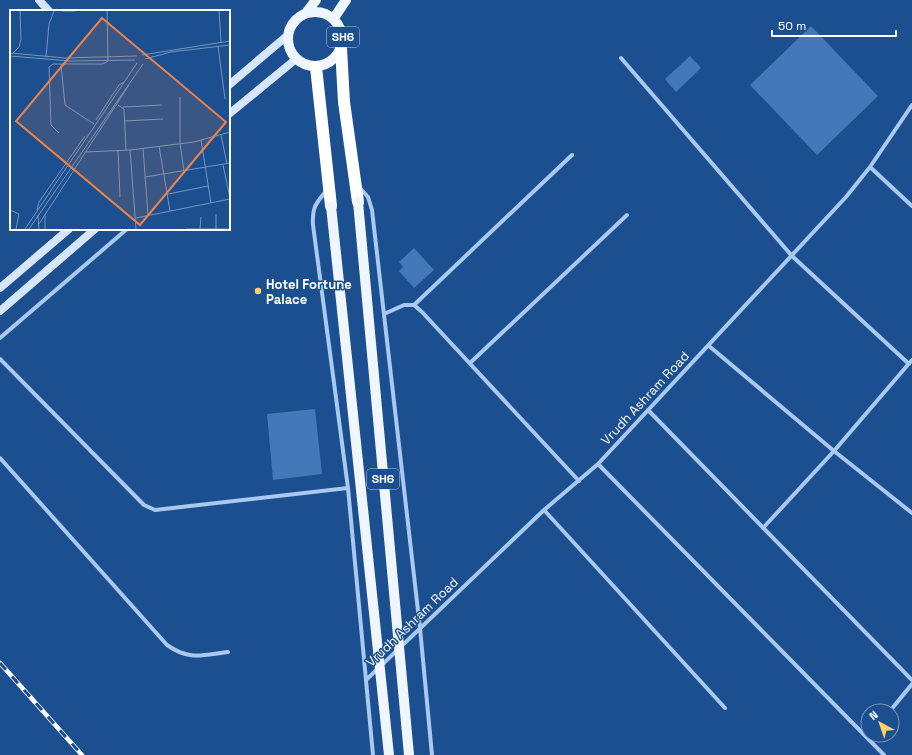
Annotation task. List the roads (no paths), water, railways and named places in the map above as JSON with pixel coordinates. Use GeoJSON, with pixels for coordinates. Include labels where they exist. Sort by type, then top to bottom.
{"type":"FeatureCollection","features":[{"type":"Feature","properties":{"kind":"highway","name":"SH6"},"geometry":{"type":"LineString","coordinates":[[341,48],[344,102],[358,202]]}},
{"type":"Feature","properties":{"kind":"highway","name":"SH6"},"geometry":{"type":"LineString","coordinates":[[316,66],[331,206]]}},
{"type":"Feature","properties":{"kind":"main road"},"geometry":{"type":"LineString","coordinates":[[316,0],[306,13],[295,20],[289,29],[287,40],[290,50],[296,59],[305,65],[316,66]]}},
{"type":"Feature","properties":{"kind":"main road","name":"SH6"},"geometry":{"type":"LineString","coordinates":[[334,18],[346,0]]}},
{"type":"Feature","properties":{"kind":"main road","name":"SH6"},"geometry":{"type":"LineString","coordinates":[[306,13],[314,11],[325,13],[334,18],[340,27],[343,37],[341,48],[336,57],[327,64],[316,66]]}},
{"type":"Feature","properties":{"kind":"main road","name":"SH6"},"geometry":{"type":"LineString","coordinates":[[358,202],[409,755]]}},
{"type":"Feature","properties":{"kind":"main road","name":"SH6"},"geometry":{"type":"LineString","coordinates":[[331,206],[389,755]]}},
{"type":"Feature","properties":{"kind":"street"},"geometry":{"type":"LineString","coordinates":[[39,0],[48,10]]}},
{"type":"Feature","properties":{"kind":"street"},"geometry":{"type":"LineString","coordinates":[[230,84],[288,35]]}},
{"type":"Feature","properties":{"kind":"street"},"geometry":{"type":"LineString","coordinates":[[621,58],[792,256],[911,362],[834,452],[764,528]]}},
{"type":"Feature","properties":{"kind":"street"},"geometry":{"type":"LineString","coordinates":[[230,113],[296,59]]}},
{"type":"Feature","properties":{"kind":"street","name":"Vrudh Ashram Road"},"geometry":{"type":"LineString","coordinates":[[366,680],[544,510],[598,464],[846,198],[870,167],[912,105]]}},
{"type":"Feature","properties":{"kind":"street"},"geometry":{"type":"LineString","coordinates":[[384,314],[404,305],[414,305],[572,154]]}},
{"type":"Feature","properties":{"kind":"street"},"geometry":{"type":"LineString","coordinates":[[870,167],[912,206]]}},
{"type":"Feature","properties":{"kind":"street"},"geometry":{"type":"LineString","coordinates":[[355,182],[368,196],[372,210],[420,628],[432,755]]}},
{"type":"Feature","properties":{"kind":"street"},"geometry":{"type":"LineString","coordinates":[[329,188],[316,202],[312,213],[348,488],[373,755]]}},
{"type":"Feature","properties":{"kind":"street"},"geometry":{"type":"LineString","coordinates":[[470,363],[627,215]]}},
{"type":"Feature","properties":{"kind":"street"},"geometry":{"type":"LineString","coordinates":[[0,288],[68,230]]}},
{"type":"Feature","properties":{"kind":"street"},"geometry":{"type":"LineString","coordinates":[[0,311],[94,230]]}},
{"type":"Feature","properties":{"kind":"street"},"geometry":{"type":"LineString","coordinates":[[0,338],[126,230]]}},
{"type":"Feature","properties":{"kind":"street"},"geometry":{"type":"LineString","coordinates":[[414,305],[579,481]]}},
{"type":"Feature","properties":{"kind":"street"},"geometry":{"type":"LineString","coordinates":[[708,346],[834,452],[912,513]]}},
{"type":"Feature","properties":{"kind":"street"},"geometry":{"type":"LineString","coordinates":[[0,359],[144,505],[155,510],[348,488]]}},
{"type":"Feature","properties":{"kind":"street"},"geometry":{"type":"LineString","coordinates":[[648,410],[912,680]]}},
{"type":"Feature","properties":{"kind":"street"},"geometry":{"type":"LineString","coordinates":[[0,458],[167,645],[179,653],[189,656],[228,652]]}},
{"type":"Feature","properties":{"kind":"street"},"geometry":{"type":"LineString","coordinates":[[598,464],[860,728]]}},
{"type":"Feature","properties":{"kind":"street"},"geometry":{"type":"LineString","coordinates":[[544,510],[725,708]]}},
{"type":"Feature","properties":{"kind":"street"},"geometry":{"type":"LineString","coordinates":[[897,703],[912,684]]}},
{"type":"Feature","properties":{"kind":"street"},"geometry":{"type":"LineString","coordinates":[[874,743],[884,755]]}},
{"type":"Feature","properties":{"kind":"railway"},"geometry":{"type":"LineString","coordinates":[[0,663],[82,755]]}},
{"type":"Feature","properties":{"kind":"place","name":"Hotel Fortune Palace"},"geometry":{"type":"Point","coordinates":[258,291]}}]}
